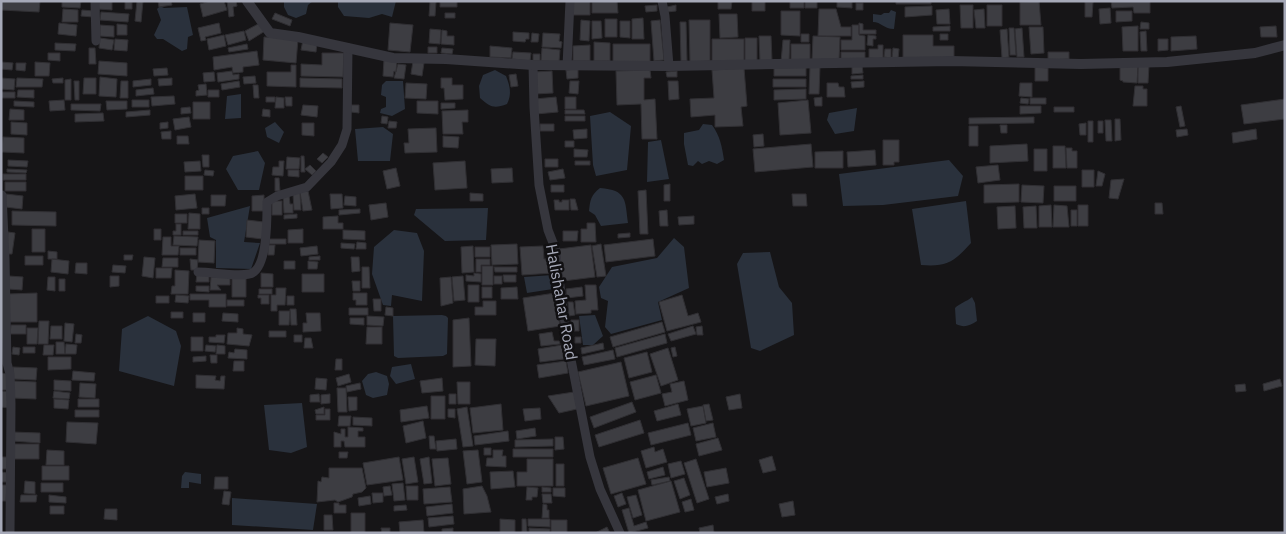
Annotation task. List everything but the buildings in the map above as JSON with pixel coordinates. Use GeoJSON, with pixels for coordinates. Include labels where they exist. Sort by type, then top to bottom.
{"type":"FeatureCollection","features":[{"type":"Feature","properties":{"kind":"street"},"geometry":{"type":"LineString","coordinates":[[95,1],[96,42]]}},
{"type":"Feature","properties":{"kind":"street"},"geometry":{"type":"LineString","coordinates":[[247,1],[270,33],[298,36],[393,58],[446,59],[533,66],[669,66],[951,61],[1081,64],[1167,62],[1232,56],[1285,45]]}},
{"type":"Feature","properties":{"kind":"street"},"geometry":{"type":"LineString","coordinates":[[567,66],[570,1]]}},
{"type":"Feature","properties":{"kind":"street"},"geometry":{"type":"LineString","coordinates":[[662,1],[669,66]]}},
{"type":"Feature","properties":{"kind":"street"},"geometry":{"type":"LineString","coordinates":[[198,272],[250,274],[258,269],[263,257],[267,202],[277,196],[307,187],[331,162],[342,144],[346,129],[348,48]]}},
{"type":"Feature","properties":{"kind":"street","name":"Halishahar Road"},"geometry":{"type":"LineString","coordinates":[[533,66],[534,117],[539,185],[548,230],[555,248],[567,340],[580,398],[590,457],[600,489],[620,533]]}},
{"type":"Feature","properties":{"kind":"street"},"geometry":{"type":"LineString","coordinates":[[2,195],[7,363],[10,374],[11,404],[10,533]]}},
{"type":"Feature","properties":{"kind":"shaded area"},"geometry":{"type":"Polygon","coordinates":[[[284,1],[313,1],[308,5],[306,14],[296,18],[288,15],[284,7],[284,1]]]}},
{"type":"Feature","properties":{"kind":"shaded area"},"geometry":{"type":"Polygon","coordinates":[[[338,1],[396,1],[392,17],[382,14],[369,18],[344,16],[338,7],[338,1]]]}},
{"type":"Feature","properties":{"kind":"shaded area"},"geometry":{"type":"Polygon","coordinates":[[[160,6],[164,8],[187,7],[193,35],[188,37],[187,49],[182,51],[163,39],[157,39],[154,35],[161,20],[157,9],[160,6]]]}},
{"type":"Feature","properties":{"kind":"shaded area"},"geometry":{"type":"Polygon","coordinates":[[[891,10],[896,12],[894,29],[873,22],[873,14],[881,15],[889,13],[891,10]]]}},
{"type":"Feature","properties":{"kind":"shaded area"},"geometry":{"type":"Polygon","coordinates":[[[495,70],[506,76],[510,93],[507,104],[495,107],[480,98],[479,86],[483,75],[495,70]]]}},
{"type":"Feature","properties":{"kind":"shaded area"},"geometry":{"type":"Polygon","coordinates":[[[386,81],[403,81],[405,109],[392,116],[380,113],[381,109],[386,107],[386,97],[381,95],[382,85],[386,81]]]}},
{"type":"Feature","properties":{"kind":"shaded area"},"geometry":{"type":"Polygon","coordinates":[[[241,94],[241,118],[225,119],[227,96],[241,94]]]}},
{"type":"Feature","properties":{"kind":"shaded area"},"geometry":{"type":"Polygon","coordinates":[[[857,108],[854,131],[835,134],[827,120],[829,113],[857,108]]]}},
{"type":"Feature","properties":{"kind":"shaded area"},"geometry":{"type":"Polygon","coordinates":[[[610,112],[631,126],[627,170],[596,176],[593,165],[590,116],[610,112]]]}},
{"type":"Feature","properties":{"kind":"shaded area"},"geometry":{"type":"Polygon","coordinates":[[[275,122],[284,132],[279,143],[267,137],[265,128],[275,122]]]}},
{"type":"Feature","properties":{"kind":"shaded area"},"geometry":{"type":"Polygon","coordinates":[[[703,124],[712,125],[715,129],[724,160],[717,164],[709,161],[702,164],[698,161],[693,166],[688,165],[684,133],[699,130],[703,124]]]}},
{"type":"Feature","properties":{"kind":"shaded area"},"geometry":{"type":"Polygon","coordinates":[[[383,127],[393,134],[390,161],[358,161],[355,129],[383,127]]]}},
{"type":"Feature","properties":{"kind":"shaded area"},"geometry":{"type":"Polygon","coordinates":[[[661,140],[669,179],[647,182],[648,142],[661,140]]]}},
{"type":"Feature","properties":{"kind":"shaded area"},"geometry":{"type":"Polygon","coordinates":[[[258,151],[265,163],[259,190],[238,190],[226,169],[233,156],[258,151]]]}},
{"type":"Feature","properties":{"kind":"shaded area"},"geometry":{"type":"Polygon","coordinates":[[[949,160],[963,176],[958,196],[883,205],[843,206],[839,174],[949,160]]]}},
{"type":"Feature","properties":{"kind":"shaded area"},"geometry":{"type":"Polygon","coordinates":[[[600,188],[609,189],[620,194],[625,202],[628,223],[601,226],[595,215],[589,211],[592,198],[600,188]]]}},
{"type":"Feature","properties":{"kind":"shaded area"},"geometry":{"type":"Polygon","coordinates":[[[966,201],[971,243],[960,255],[949,262],[937,265],[921,265],[912,209],[966,201]]]}},
{"type":"Feature","properties":{"kind":"shaded area"},"geometry":{"type":"Polygon","coordinates":[[[250,206],[244,242],[260,243],[251,269],[216,268],[216,240],[210,237],[207,218],[250,206]]]}},
{"type":"Feature","properties":{"kind":"shaded area"},"geometry":{"type":"Polygon","coordinates":[[[488,208],[486,240],[445,241],[414,215],[416,209],[488,208]]]}},
{"type":"Feature","properties":{"kind":"shaded area"},"geometry":{"type":"Polygon","coordinates":[[[394,230],[417,233],[424,251],[422,301],[392,295],[391,306],[383,305],[372,274],[374,247],[394,230]]]}},
{"type":"Feature","properties":{"kind":"shaded area"},"geometry":{"type":"Polygon","coordinates":[[[674,238],[684,247],[689,288],[658,302],[662,320],[611,334],[605,327],[608,301],[601,298],[599,287],[612,267],[657,258],[674,238]]]}},
{"type":"Feature","properties":{"kind":"shaded area"},"geometry":{"type":"Polygon","coordinates":[[[770,252],[779,287],[792,303],[794,335],[760,351],[751,348],[737,264],[743,253],[770,252]]]}},
{"type":"Feature","properties":{"kind":"shaded area"},"geometry":{"type":"Polygon","coordinates":[[[555,276],[553,289],[527,293],[524,277],[555,276]]]}},
{"type":"Feature","properties":{"kind":"shaded area"},"geometry":{"type":"Polygon","coordinates":[[[972,297],[975,303],[977,321],[967,326],[956,324],[955,308],[972,297]]]}},
{"type":"Feature","properties":{"kind":"shaded area"},"geometry":{"type":"Polygon","coordinates":[[[442,315],[448,318],[447,354],[443,356],[398,358],[394,356],[393,316],[442,315]]]}},
{"type":"Feature","properties":{"kind":"shaded area"},"geometry":{"type":"Polygon","coordinates":[[[595,315],[603,336],[593,345],[583,345],[579,316],[595,315]]]}},
{"type":"Feature","properties":{"kind":"shaded area"},"geometry":{"type":"Polygon","coordinates":[[[148,316],[176,331],[181,346],[174,386],[119,371],[122,329],[148,316]]]}},
{"type":"Feature","properties":{"kind":"shaded area"},"geometry":{"type":"Polygon","coordinates":[[[411,364],[415,379],[396,384],[390,376],[392,367],[411,364]]]}},
{"type":"Feature","properties":{"kind":"shaded area"},"geometry":{"type":"Polygon","coordinates":[[[376,372],[387,376],[389,384],[387,395],[373,398],[366,395],[362,381],[368,374],[376,372]]]}},
{"type":"Feature","properties":{"kind":"shaded area"},"geometry":{"type":"Polygon","coordinates":[[[302,403],[307,447],[291,453],[269,450],[264,405],[302,403]]]}},
{"type":"Feature","properties":{"kind":"shaded area"},"geometry":{"type":"Polygon","coordinates":[[[185,472],[201,474],[201,484],[189,482],[189,488],[181,488],[182,476],[185,472]]]}},
{"type":"Feature","properties":{"kind":"shaded area"},"geometry":{"type":"Polygon","coordinates":[[[232,498],[317,504],[313,530],[232,525],[232,498]]]}}]}
